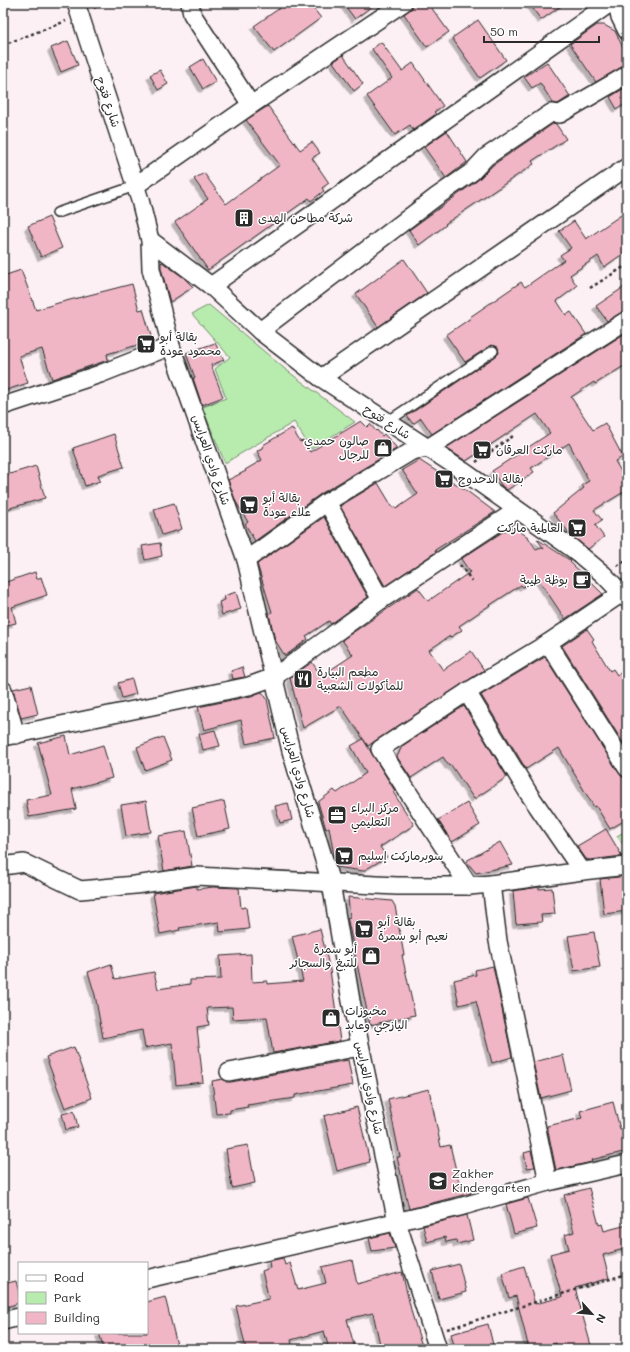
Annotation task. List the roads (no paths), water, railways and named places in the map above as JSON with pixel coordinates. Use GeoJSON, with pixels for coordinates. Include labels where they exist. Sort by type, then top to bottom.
{"type":"FeatureCollection","features":[{"type":"Feature","properties":{"kind":"street"},"geometry":{"type":"LineString","coordinates":[[190,3],[192,14],[251,105]]}},
{"type":"Feature","properties":{"kind":"street"},"geometry":{"type":"LineString","coordinates":[[138,193],[251,105],[403,3]]}},
{"type":"Feature","properties":{"kind":"street"},"geometry":{"type":"LineString","coordinates":[[211,286],[610,3]]}},
{"type":"Feature","properties":{"kind":"street"},"geometry":{"type":"LineString","coordinates":[[617,3],[620,17],[627,31]]}},
{"type":"Feature","properties":{"kind":"street","name":"شارع فتوح"},"geometry":{"type":"LineString","coordinates":[[78,9],[138,193]]}},
{"type":"Feature","properties":{"kind":"street"},"geometry":{"type":"LineString","coordinates":[[260,331],[436,197],[472,172],[486,157],[551,114],[560,114],[627,75]]}},
{"type":"Feature","properties":{"kind":"street"},"geometry":{"type":"LineString","coordinates":[[321,378],[627,167]]}},
{"type":"Feature","properties":{"kind":"street","name":"شارع وادي العرايس"},"geometry":{"type":"LineString","coordinates":[[138,193],[150,240],[151,269],[171,346],[246,560],[291,751],[331,883],[351,1001],[397,1222],[435,1341]]}},
{"type":"Feature","properties":{"kind":"street","name":"شارع فتوح"},"geometry":{"type":"LineString","coordinates":[[150,240],[211,286],[260,331],[321,378],[463,471],[573,549],[603,574],[624,596]]}},
{"type":"Feature","properties":{"kind":"street"},"geometry":{"type":"LineString","coordinates":[[246,560],[327,502],[412,451],[428,448],[627,320]]}},
{"type":"Feature","properties":{"kind":"street"},"geometry":{"type":"LineString","coordinates":[[3,406],[100,374],[171,346]]}},
{"type":"Feature","properties":{"kind":"street"},"geometry":{"type":"LineString","coordinates":[[327,502],[381,600]]}},
{"type":"Feature","properties":{"kind":"street"},"geometry":{"type":"LineString","coordinates":[[3,690],[10,736],[250,686],[274,677],[381,600],[517,510]]}},
{"type":"Feature","properties":{"kind":"street"},"geometry":{"type":"LineString","coordinates":[[469,886],[380,749],[467,692],[624,596]]}},
{"type":"Feature","properties":{"kind":"street"},"geometry":{"type":"LineString","coordinates":[[548,643],[627,768]]}},
{"type":"Feature","properties":{"kind":"street"},"geometry":{"type":"LineString","coordinates":[[467,692],[529,794],[582,871]]}},
{"type":"Feature","properties":{"kind":"street"},"geometry":{"type":"LineString","coordinates":[[3,866],[24,863],[80,890],[134,886],[196,876],[397,886],[469,886],[627,866]]}},
{"type":"Feature","properties":{"kind":"street"},"geometry":{"type":"LineString","coordinates":[[490,884],[498,941],[548,1182]]}},
{"type":"Feature","properties":{"kind":"street"},"geometry":{"type":"LineString","coordinates":[[229,1072],[360,1047]]}},
{"type":"Feature","properties":{"kind":"street"},"geometry":{"type":"LineString","coordinates":[[148,1279],[456,1208],[548,1182],[627,1164]]}},
{"type":"Feature","properties":{"kind":"street"},"geometry":{"type":"LineString","coordinates":[[3,1321],[18,1317]]}},
{"type":"Feature","properties":{"kind":"lane"},"geometry":{"type":"LineString","coordinates":[[58,214],[138,193]]}},
{"type":"Feature","properties":{"kind":"lane"},"geometry":{"type":"LineString","coordinates":[[386,422],[494,351]]}},
{"type":"Feature","properties":{"kind":"place","name":"شركة مطاحن الهدى"},"geometry":{"type":"Point","coordinates":[244,218]}},
{"type":"Feature","properties":{"kind":"place","name":"بقالة أبو محمود عودة"},"geometry":{"type":"Point","coordinates":[146,344]}},
{"type":"Feature","properties":{"kind":"place","name":"صالون حمدي للرجال"},"geometry":{"type":"Point","coordinates":[383,448]}},
{"type":"Feature","properties":{"kind":"place","name":"ماركت العرقان"},"geometry":{"type":"Point","coordinates":[482,450]}},
{"type":"Feature","properties":{"kind":"place","name":"بقالة الدحدوح"},"geometry":{"type":"Point","coordinates":[444,479]}},
{"type":"Feature","properties":{"kind":"place","name":"بقالة أبو علاء عودة"},"geometry":{"type":"Point","coordinates":[249,505]}},
{"type":"Feature","properties":{"kind":"place","name":"العالمية ماركت"},"geometry":{"type":"Point","coordinates":[577,528]}},
{"type":"Feature","properties":{"kind":"place","name":"بوظة طيبة"},"geometry":{"type":"Point","coordinates":[582,580]}},
{"type":"Feature","properties":{"kind":"place","name":"مطعم البيارة للمأكولات الشعبية"},"geometry":{"type":"Point","coordinates":[303,679]}},
{"type":"Feature","properties":{"kind":"place","name":"مركز البراء التعليمي"},"geometry":{"type":"Point","coordinates":[337,815]}},
{"type":"Feature","properties":{"kind":"place","name":"سوبرماركت إسليم"},"geometry":{"type":"Point","coordinates":[344,856]}},
{"type":"Feature","properties":{"kind":"place","name":"بقالة أبو نعيم أبو سمرة"},"geometry":{"type":"Point","coordinates":[364,929]}},
{"type":"Feature","properties":{"kind":"place","name":"أبو سمرة للتبغ والسجائر"},"geometry":{"type":"Point","coordinates":[371,956]}},
{"type":"Feature","properties":{"kind":"place","name":"مخبوزات اليازجي وعابد"},"geometry":{"type":"Point","coordinates":[331,1018]}},
{"type":"Feature","properties":{"kind":"place","name":"Zakher Kindergarten"},"geometry":{"type":"Point","coordinates":[438,1181]}}]}
